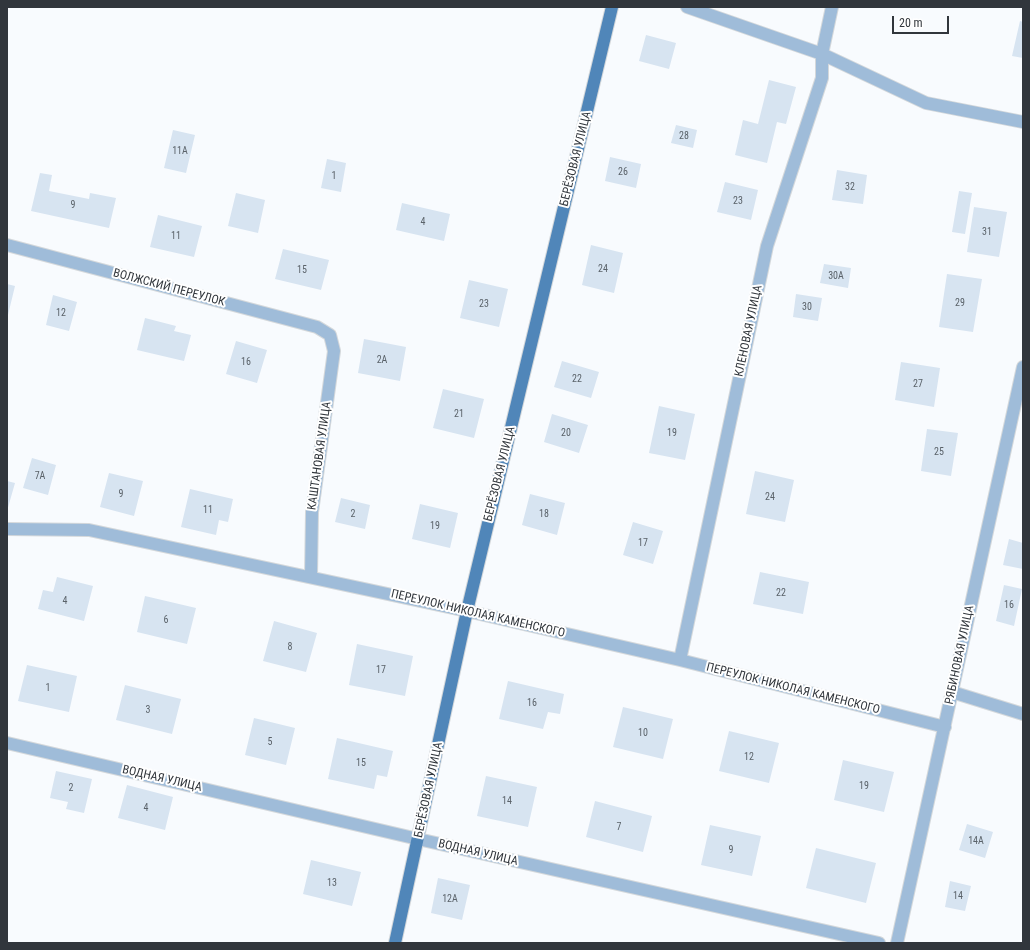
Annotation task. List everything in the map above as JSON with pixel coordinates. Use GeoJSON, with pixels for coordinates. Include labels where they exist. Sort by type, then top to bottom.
{"type":"FeatureCollection","features":[{"type":"Feature","properties":{"kind":"main road","name":"БЕРЁЗОВАЯ УЛИЦА"},"geometry":{"type":"LineString","coordinates":[[395,943],[467,611],[612,7]]}},
{"type":"Feature","properties":{"kind":"street"},"geometry":{"type":"LineString","coordinates":[[687,7],[822,54],[926,103],[1023,122]]}},
{"type":"Feature","properties":{"kind":"street","name":"КЛЕНОВАЯ УЛИЦА"},"geometry":{"type":"LineString","coordinates":[[680,660],[767,246],[822,78],[822,54],[832,7]]}},
{"type":"Feature","properties":{"kind":"street","name":"ВОЛЖСКИЙ ПЕРЕУЛОК"},"geometry":{"type":"LineString","coordinates":[[7,245],[317,327],[330,335]]}},
{"type":"Feature","properties":{"kind":"street","name":"КАШТАНОВАЯ УЛИЦА"},"geometry":{"type":"LineString","coordinates":[[310,578],[312,512],[334,351],[330,335]]}},
{"type":"Feature","properties":{"kind":"street","name":"РЯБИНОВАЯ УЛИЦА"},"geometry":{"type":"LineString","coordinates":[[897,943],[1023,367]]}},
{"type":"Feature","properties":{"kind":"street","name":"ПЕРЕУЛОК НИКОЛАЯ КАМЕНСКОГО"},"geometry":{"type":"LineString","coordinates":[[7,528],[89,530],[467,611],[680,660],[945,727]]}},
{"type":"Feature","properties":{"kind":"street"},"geometry":{"type":"LineString","coordinates":[[952,692],[1023,714]]}},
{"type":"Feature","properties":{"kind":"street","name":"ВОДНАЯ УЛИЦА"},"geometry":{"type":"LineString","coordinates":[[7,743],[418,839],[879,943]]}},
{"type":"Feature","properties":{"kind":"building"},"geometry":{"type":"Polygon","coordinates":[[[1020,21],[1023,22],[1023,58],[1012,56],[1020,21]]]}},
{"type":"Feature","properties":{"kind":"building"},"geometry":{"type":"Polygon","coordinates":[[[646,35],[676,43],[669,69],[639,61],[646,35]]]}},
{"type":"Feature","properties":{"kind":"building"},"geometry":{"type":"Polygon","coordinates":[[[769,80],[796,87],[786,124],[777,122],[767,163],[735,155],[743,120],[758,124],[769,80]]]}},
{"type":"Feature","properties":{"kind":"building"},"geometry":{"type":"Polygon","coordinates":[[[676,125],[697,130],[693,148],[671,143],[676,125]]]}},
{"type":"Feature","properties":{"kind":"building"},"geometry":{"type":"Polygon","coordinates":[[[173,130],[195,135],[186,173],[164,168],[173,130]]]}},
{"type":"Feature","properties":{"kind":"building"},"geometry":{"type":"Polygon","coordinates":[[[610,157],[641,164],[636,188],[605,181],[610,157]]]}},
{"type":"Feature","properties":{"kind":"building"},"geometry":{"type":"Polygon","coordinates":[[[327,159],[346,163],[341,192],[321,188],[327,159]]]}},
{"type":"Feature","properties":{"kind":"building"},"geometry":{"type":"Polygon","coordinates":[[[837,170],[867,175],[863,204],[832,200],[837,170]]]}},
{"type":"Feature","properties":{"kind":"building"},"geometry":{"type":"Polygon","coordinates":[[[40,173],[52,175],[49,191],[89,199],[90,193],[116,198],[109,228],[31,211],[40,173]]]}},
{"type":"Feature","properties":{"kind":"building"},"geometry":{"type":"Polygon","coordinates":[[[725,182],[758,190],[751,220],[717,212],[725,182]]]}},
{"type":"Feature","properties":{"kind":"building"},"geometry":{"type":"Polygon","coordinates":[[[959,191],[972,193],[965,234],[952,232],[959,191]]]}},
{"type":"Feature","properties":{"kind":"building"},"geometry":{"type":"Polygon","coordinates":[[[236,193],[265,200],[258,233],[228,226],[236,193]]]}},
{"type":"Feature","properties":{"kind":"building"},"geometry":{"type":"Polygon","coordinates":[[[402,203],[450,214],[444,241],[396,230],[402,203]]]}},
{"type":"Feature","properties":{"kind":"building"},"geometry":{"type":"Polygon","coordinates":[[[974,207],[1007,212],[999,257],[967,252],[974,207]]]}},
{"type":"Feature","properties":{"kind":"building"},"geometry":{"type":"Polygon","coordinates":[[[158,215],[202,226],[194,257],[150,247],[158,215]]]}},
{"type":"Feature","properties":{"kind":"building"},"geometry":{"type":"Polygon","coordinates":[[[591,245],[623,253],[614,293],[582,285],[591,245]]]}},
{"type":"Feature","properties":{"kind":"building"},"geometry":{"type":"Polygon","coordinates":[[[283,249],[329,260],[321,290],[275,279],[283,249]]]}},
{"type":"Feature","properties":{"kind":"building"},"geometry":{"type":"Polygon","coordinates":[[[824,264],[851,268],[848,288],[820,283],[824,264]]]}},
{"type":"Feature","properties":{"kind":"building"},"geometry":{"type":"Polygon","coordinates":[[[947,274],[982,279],[973,332],[939,327],[947,274]]]}},
{"type":"Feature","properties":{"kind":"building"},"geometry":{"type":"Polygon","coordinates":[[[469,280],[508,289],[499,327],[460,318],[469,280]]]}},
{"type":"Feature","properties":{"kind":"building"},"geometry":{"type":"Polygon","coordinates":[[[7,284],[15,286],[8,315],[7,315],[7,284]]]}},
{"type":"Feature","properties":{"kind":"building"},"geometry":{"type":"Polygon","coordinates":[[[796,294],[822,298],[818,321],[793,317],[796,294]]]}},
{"type":"Feature","properties":{"kind":"building"},"geometry":{"type":"Polygon","coordinates":[[[53,295],[77,302],[69,331],[46,325],[53,295]]]}},
{"type":"Feature","properties":{"kind":"building"},"geometry":{"type":"Polygon","coordinates":[[[145,318],[176,326],[174,331],[191,335],[184,361],[137,350],[145,318]]]}},
{"type":"Feature","properties":{"kind":"building"},"geometry":{"type":"Polygon","coordinates":[[[364,339],[406,347],[400,381],[358,373],[364,339]]]}},
{"type":"Feature","properties":{"kind":"building"},"geometry":{"type":"Polygon","coordinates":[[[236,341],[267,350],[257,383],[226,374],[236,341]]]}},
{"type":"Feature","properties":{"kind":"building"},"geometry":{"type":"Polygon","coordinates":[[[562,361],[599,372],[591,398],[554,387],[562,361]]]}},
{"type":"Feature","properties":{"kind":"building"},"geometry":{"type":"Polygon","coordinates":[[[901,362],[940,368],[934,407],[895,400],[901,362]]]}},
{"type":"Feature","properties":{"kind":"building"},"geometry":{"type":"Polygon","coordinates":[[[443,389],[484,399],[474,438],[433,428],[443,389]]]}},
{"type":"Feature","properties":{"kind":"building"},"geometry":{"type":"Polygon","coordinates":[[[659,406],[695,414],[685,460],[649,453],[659,406]]]}},
{"type":"Feature","properties":{"kind":"building"},"geometry":{"type":"Polygon","coordinates":[[[552,414],[588,425],[579,453],[544,442],[552,414]]]}},
{"type":"Feature","properties":{"kind":"building"},"geometry":{"type":"Polygon","coordinates":[[[927,429],[958,433],[951,476],[921,471],[927,429]]]}},
{"type":"Feature","properties":{"kind":"building"},"geometry":{"type":"Polygon","coordinates":[[[32,458],[56,465],[48,495],[23,488],[32,458]]]}},
{"type":"Feature","properties":{"kind":"building"},"geometry":{"type":"Polygon","coordinates":[[[755,471],[794,480],[785,522],[746,514],[755,471]]]}},
{"type":"Feature","properties":{"kind":"building"},"geometry":{"type":"Polygon","coordinates":[[[109,473],[143,481],[134,516],[100,507],[109,473]]]}},
{"type":"Feature","properties":{"kind":"building"},"geometry":{"type":"Polygon","coordinates":[[[7,481],[15,483],[7,511],[7,481]]]}},
{"type":"Feature","properties":{"kind":"building"},"geometry":{"type":"Polygon","coordinates":[[[190,489],[233,499],[228,522],[219,520],[216,535],[181,527],[190,489]]]}},
{"type":"Feature","properties":{"kind":"building"},"geometry":{"type":"Polygon","coordinates":[[[530,494],[565,503],[557,535],[522,525],[530,494]]]}},
{"type":"Feature","properties":{"kind":"building"},"geometry":{"type":"Polygon","coordinates":[[[341,498],[370,505],[365,529],[335,522],[341,498]]]}},
{"type":"Feature","properties":{"kind":"building"},"geometry":{"type":"Polygon","coordinates":[[[420,504],[458,513],[450,548],[412,539],[420,504]]]}},
{"type":"Feature","properties":{"kind":"building"},"geometry":{"type":"Polygon","coordinates":[[[633,522],[663,531],[653,564],[623,555],[633,522]]]}},
{"type":"Feature","properties":{"kind":"building"},"geometry":{"type":"Polygon","coordinates":[[[1009,539],[1023,543],[1023,569],[1003,565],[1009,539]]]}},
{"type":"Feature","properties":{"kind":"building"},"geometry":{"type":"Polygon","coordinates":[[[760,572],[809,582],[803,614],[753,604],[760,572]]]}},
{"type":"Feature","properties":{"kind":"building"},"geometry":{"type":"Polygon","coordinates":[[[57,577],[93,586],[84,621],[38,609],[43,590],[53,592],[57,577]]]}},
{"type":"Feature","properties":{"kind":"building"},"geometry":{"type":"Polygon","coordinates":[[[1004,585],[1022,589],[1014,626],[996,621],[1004,585]]]}},
{"type":"Feature","properties":{"kind":"building"},"geometry":{"type":"Polygon","coordinates":[[[145,596],[196,608],[187,644],[137,632],[145,596]]]}},
{"type":"Feature","properties":{"kind":"building"},"geometry":{"type":"Polygon","coordinates":[[[274,621],[317,633],[306,672],[263,661],[274,621]]]}},
{"type":"Feature","properties":{"kind":"building"},"geometry":{"type":"Polygon","coordinates":[[[357,644],[413,656],[405,696],[349,685],[357,644]]]}},
{"type":"Feature","properties":{"kind":"building"},"geometry":{"type":"Polygon","coordinates":[[[27,665],[77,676],[69,712],[18,701],[27,665]]]}},
{"type":"Feature","properties":{"kind":"building"},"geometry":{"type":"Polygon","coordinates":[[[508,681],[564,694],[560,714],[548,712],[543,729],[499,719],[508,681]]]}},
{"type":"Feature","properties":{"kind":"building"},"geometry":{"type":"Polygon","coordinates":[[[125,685],[181,699],[172,734],[116,720],[125,685]]]}},
{"type":"Feature","properties":{"kind":"building"},"geometry":{"type":"Polygon","coordinates":[[[623,707],[673,719],[663,759],[613,747],[623,707]]]}},
{"type":"Feature","properties":{"kind":"building"},"geometry":{"type":"Polygon","coordinates":[[[254,718],[295,728],[286,765],[245,755],[254,718]]]}},
{"type":"Feature","properties":{"kind":"building"},"geometry":{"type":"Polygon","coordinates":[[[729,731],[779,743],[769,783],[719,771],[729,731]]]}},
{"type":"Feature","properties":{"kind":"building"},"geometry":{"type":"Polygon","coordinates":[[[337,738],[393,751],[387,777],[377,775],[374,789],[328,779],[337,738]]]}},
{"type":"Feature","properties":{"kind":"building"},"geometry":{"type":"Polygon","coordinates":[[[843,760],[894,772],[884,812],[834,800],[843,760]]]}},
{"type":"Feature","properties":{"kind":"building"},"geometry":{"type":"Polygon","coordinates":[[[56,771],[92,779],[84,813],[66,809],[68,802],[50,798],[56,771]]]}},
{"type":"Feature","properties":{"kind":"building"},"geometry":{"type":"Polygon","coordinates":[[[486,776],[537,787],[528,827],[477,816],[486,776]]]}},
{"type":"Feature","properties":{"kind":"building"},"geometry":{"type":"Polygon","coordinates":[[[127,785],[173,797],[165,830],[118,818],[127,785]]]}},
{"type":"Feature","properties":{"kind":"building"},"geometry":{"type":"Polygon","coordinates":[[[595,801],[652,816],[643,852],[586,837],[595,801]]]}},
{"type":"Feature","properties":{"kind":"building"},"geometry":{"type":"Polygon","coordinates":[[[967,824],[993,832],[985,858],[959,850],[967,824]]]}},
{"type":"Feature","properties":{"kind":"building"},"geometry":{"type":"Polygon","coordinates":[[[710,825],[761,836],[752,876],[701,865],[710,825]]]}},
{"type":"Feature","properties":{"kind":"building"},"geometry":{"type":"Polygon","coordinates":[[[816,848],[876,863],[866,903],[806,888],[816,848]]]}},
{"type":"Feature","properties":{"kind":"building"},"geometry":{"type":"Polygon","coordinates":[[[311,860],[361,872],[352,906],[303,894],[311,860]]]}},
{"type":"Feature","properties":{"kind":"building"},"geometry":{"type":"Polygon","coordinates":[[[438,878],[470,885],[462,920],[431,913],[438,878]]]}},
{"type":"Feature","properties":{"kind":"building"},"geometry":{"type":"Polygon","coordinates":[[[950,881],[971,886],[965,911],[945,907],[950,881]]]}}]}
